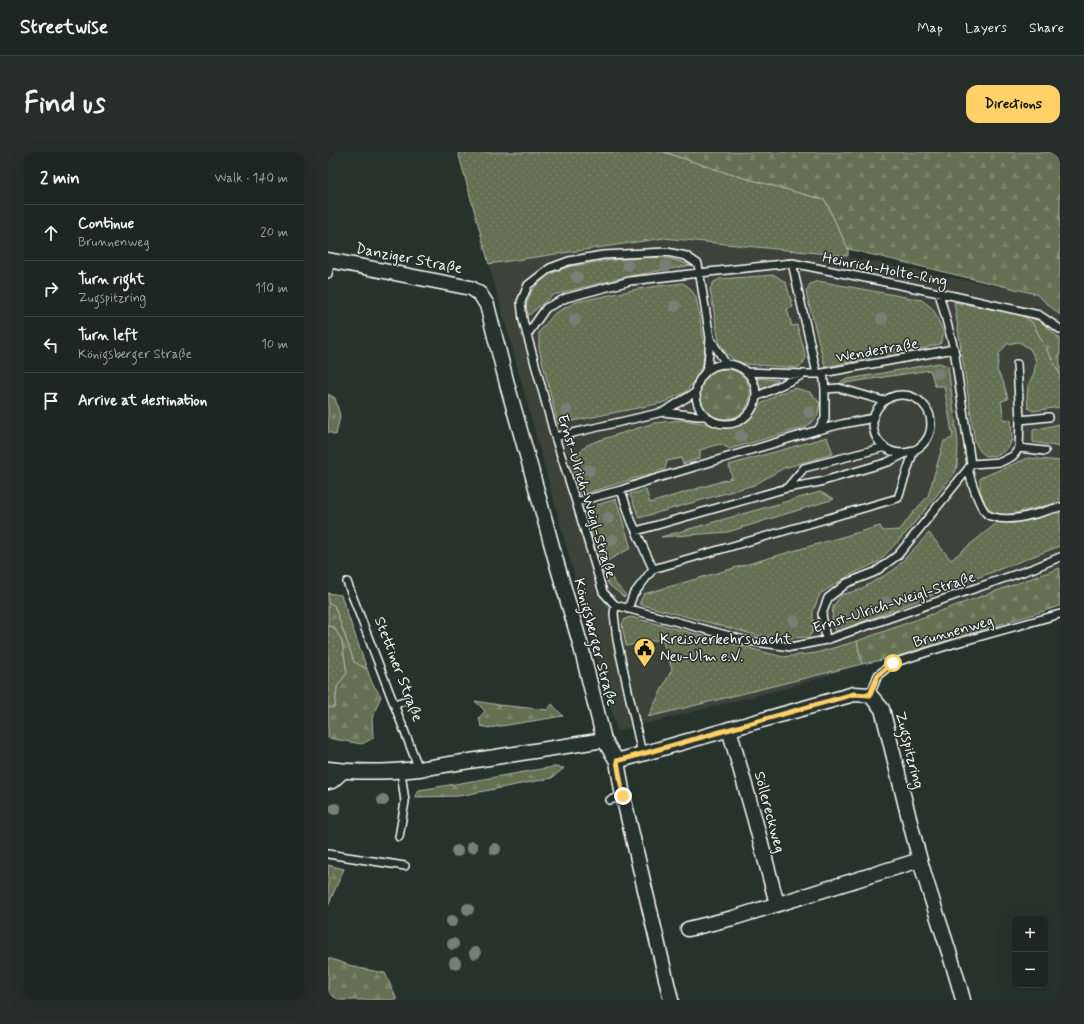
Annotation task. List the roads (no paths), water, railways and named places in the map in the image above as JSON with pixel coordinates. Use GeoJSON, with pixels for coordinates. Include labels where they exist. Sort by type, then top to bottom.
{"type":"FeatureCollection","features":[{"type":"Feature","properties":{"kind":"street","name":"Danziger Straße"},"geometry":{"type":"LineString","coordinates":[[329,260],[471,288],[480,294]]}},
{"type":"Feature","properties":{"kind":"street","name":"Königsberger Straße"},"geometry":{"type":"LineString","coordinates":[[480,294],[487,305],[507,384],[580,643],[604,740],[617,761],[616,798],[671,1000]]}},
{"type":"Feature","properties":{"kind":"street"},"geometry":{"type":"LineString","coordinates":[[617,761],[854,694],[870,695]]}},
{"type":"Feature","properties":{"kind":"street","name":"Zugspitzring"},"geometry":{"type":"LineString","coordinates":[[870,695],[882,709],[920,860],[963,1000]]}},
{"type":"Feature","properties":{"kind":"street","name":"Söllereckweg"},"geometry":{"type":"LineString","coordinates":[[729,729],[777,904]]}},
{"type":"Feature","properties":{"kind":"street"},"geometry":{"type":"LineString","coordinates":[[328,769],[343,771],[419,770],[604,740]]}},
{"type":"Feature","properties":{"kind":"street"},"geometry":{"type":"LineString","coordinates":[[328,782],[343,771]]}},
{"type":"Feature","properties":{"kind":"street"},"geometry":{"type":"LineString","coordinates":[[688,929],[733,918],[920,860]]}},
{"type":"Feature","properties":{"kind":"lane","name":"Ernst-Ulrich-Weigl-Straße"},"geometry":{"type":"LineString","coordinates":[[699,273],[698,264],[686,256],[667,252],[603,255],[569,261],[550,268],[528,286],[521,302],[523,320],[555,437],[603,592],[615,605],[748,641],[791,647],[826,640],[1034,568],[1060,557]]}},
{"type":"Feature","properties":{"kind":"lane","name":"Danziger Straße"},"geometry":{"type":"LineString","coordinates":[[328,274],[329,260]]}},
{"type":"Feature","properties":{"kind":"lane","name":"Heinrich-Holte-Ring"},"geometry":{"type":"LineString","coordinates":[[527,335],[546,308],[566,298],[630,281],[792,264],[939,293],[1039,315],[1060,329]]}},
{"type":"Feature","properties":{"kind":"lane"},"geometry":{"type":"LineString","coordinates":[[792,264],[825,389],[825,419],[818,430]]}},
{"type":"Feature","properties":{"kind":"lane"},"geometry":{"type":"LineString","coordinates":[[699,273],[710,338],[708,364],[705,372]]}},
{"type":"Feature","properties":{"kind":"lane"},"geometry":{"type":"LineString","coordinates":[[939,293],[954,349],[970,467],[975,492],[980,504],[988,514],[1001,519],[1016,518],[1060,507]]}},
{"type":"Feature","properties":{"kind":"lane"},"geometry":{"type":"LineString","coordinates":[[710,338],[726,364]]}},
{"type":"Feature","properties":{"kind":"lane","name":"Wendestraße"},"geometry":{"type":"LineString","coordinates":[[746,372],[804,374],[820,373],[954,349]]}},
{"type":"Feature","properties":{"kind":"lane"},"geometry":{"type":"LineString","coordinates":[[726,364],[734,365],[746,372],[752,379],[756,397],[748,414],[741,420],[732,423],[714,421],[706,416],[698,405],[696,392],[700,378],[705,372],[718,365],[726,364]]}},
{"type":"Feature","properties":{"kind":"lane"},"geometry":{"type":"LineString","coordinates":[[826,640],[822,614],[828,598],[847,583],[875,572],[898,555],[970,467],[1001,462],[1013,456],[1019,448],[1020,420],[1017,364]]}},
{"type":"Feature","properties":{"kind":"lane","name":"Wendestraße"},"geometry":{"type":"LineString","coordinates":[[756,397],[804,374]]}},
{"type":"Feature","properties":{"kind":"lane"},"geometry":{"type":"LineString","coordinates":[[825,389],[839,388],[884,401]]}},
{"type":"Feature","properties":{"kind":"lane"},"geometry":{"type":"LineString","coordinates":[[555,437],[663,412],[696,392]]}},
{"type":"Feature","properties":{"kind":"lane"},"geometry":{"type":"LineString","coordinates":[[636,531],[788,488],[820,482],[888,462],[911,451],[922,445],[928,437],[931,428],[927,409],[912,397],[902,395],[893,397],[884,401],[878,409],[874,418],[873,426],[875,434],[885,447],[892,451],[911,451]]}},
{"type":"Feature","properties":{"kind":"lane"},"geometry":{"type":"LineString","coordinates":[[663,412],[706,416]]}},
{"type":"Feature","properties":{"kind":"lane"},"geometry":{"type":"LineString","coordinates":[[1020,420],[1049,417]]}},
{"type":"Feature","properties":{"kind":"lane"},"geometry":{"type":"LineString","coordinates":[[576,502],[621,490],[818,430],[874,418]]}},
{"type":"Feature","properties":{"kind":"lane"},"geometry":{"type":"LineString","coordinates":[[788,488],[804,468],[885,447]]}},
{"type":"Feature","properties":{"kind":"lane"},"geometry":{"type":"LineString","coordinates":[[1019,448],[1045,452]]}},
{"type":"Feature","properties":{"kind":"lane"},"geometry":{"type":"LineString","coordinates":[[628,609],[633,595],[653,569],[898,498],[911,451]]}},
{"type":"Feature","properties":{"kind":"lane"},"geometry":{"type":"LineString","coordinates":[[621,490],[636,531],[653,569]]}},
{"type":"Feature","properties":{"kind":"lane","name":"Stettiner Straße"},"geometry":{"type":"LineString","coordinates":[[347,582],[419,770]]}},
{"type":"Feature","properties":{"kind":"lane"},"geometry":{"type":"LineString","coordinates":[[615,605],[614,614],[617,640],[642,754]]}},
{"type":"Feature","properties":{"kind":"lane","name":"Brunnenweg"},"geometry":{"type":"LineString","coordinates":[[870,695],[878,675],[893,663],[953,644],[1060,614]]}},
{"type":"Feature","properties":{"kind":"lane"},"geometry":{"type":"LineString","coordinates":[[395,704],[407,700]]}},
{"type":"Feature","properties":{"kind":"lane"},"geometry":{"type":"LineString","coordinates":[[399,837],[405,802],[401,771]]}},
{"type":"Feature","properties":{"kind":"lane"},"geometry":{"type":"LineString","coordinates":[[328,854],[405,866]]}},
{"type":"Feature","properties":{"kind":"place","name":"Kreisverkehrswacht Neu-Ulm e.V."},"geometry":{"type":"Point","coordinates":[645,668]}}]}
